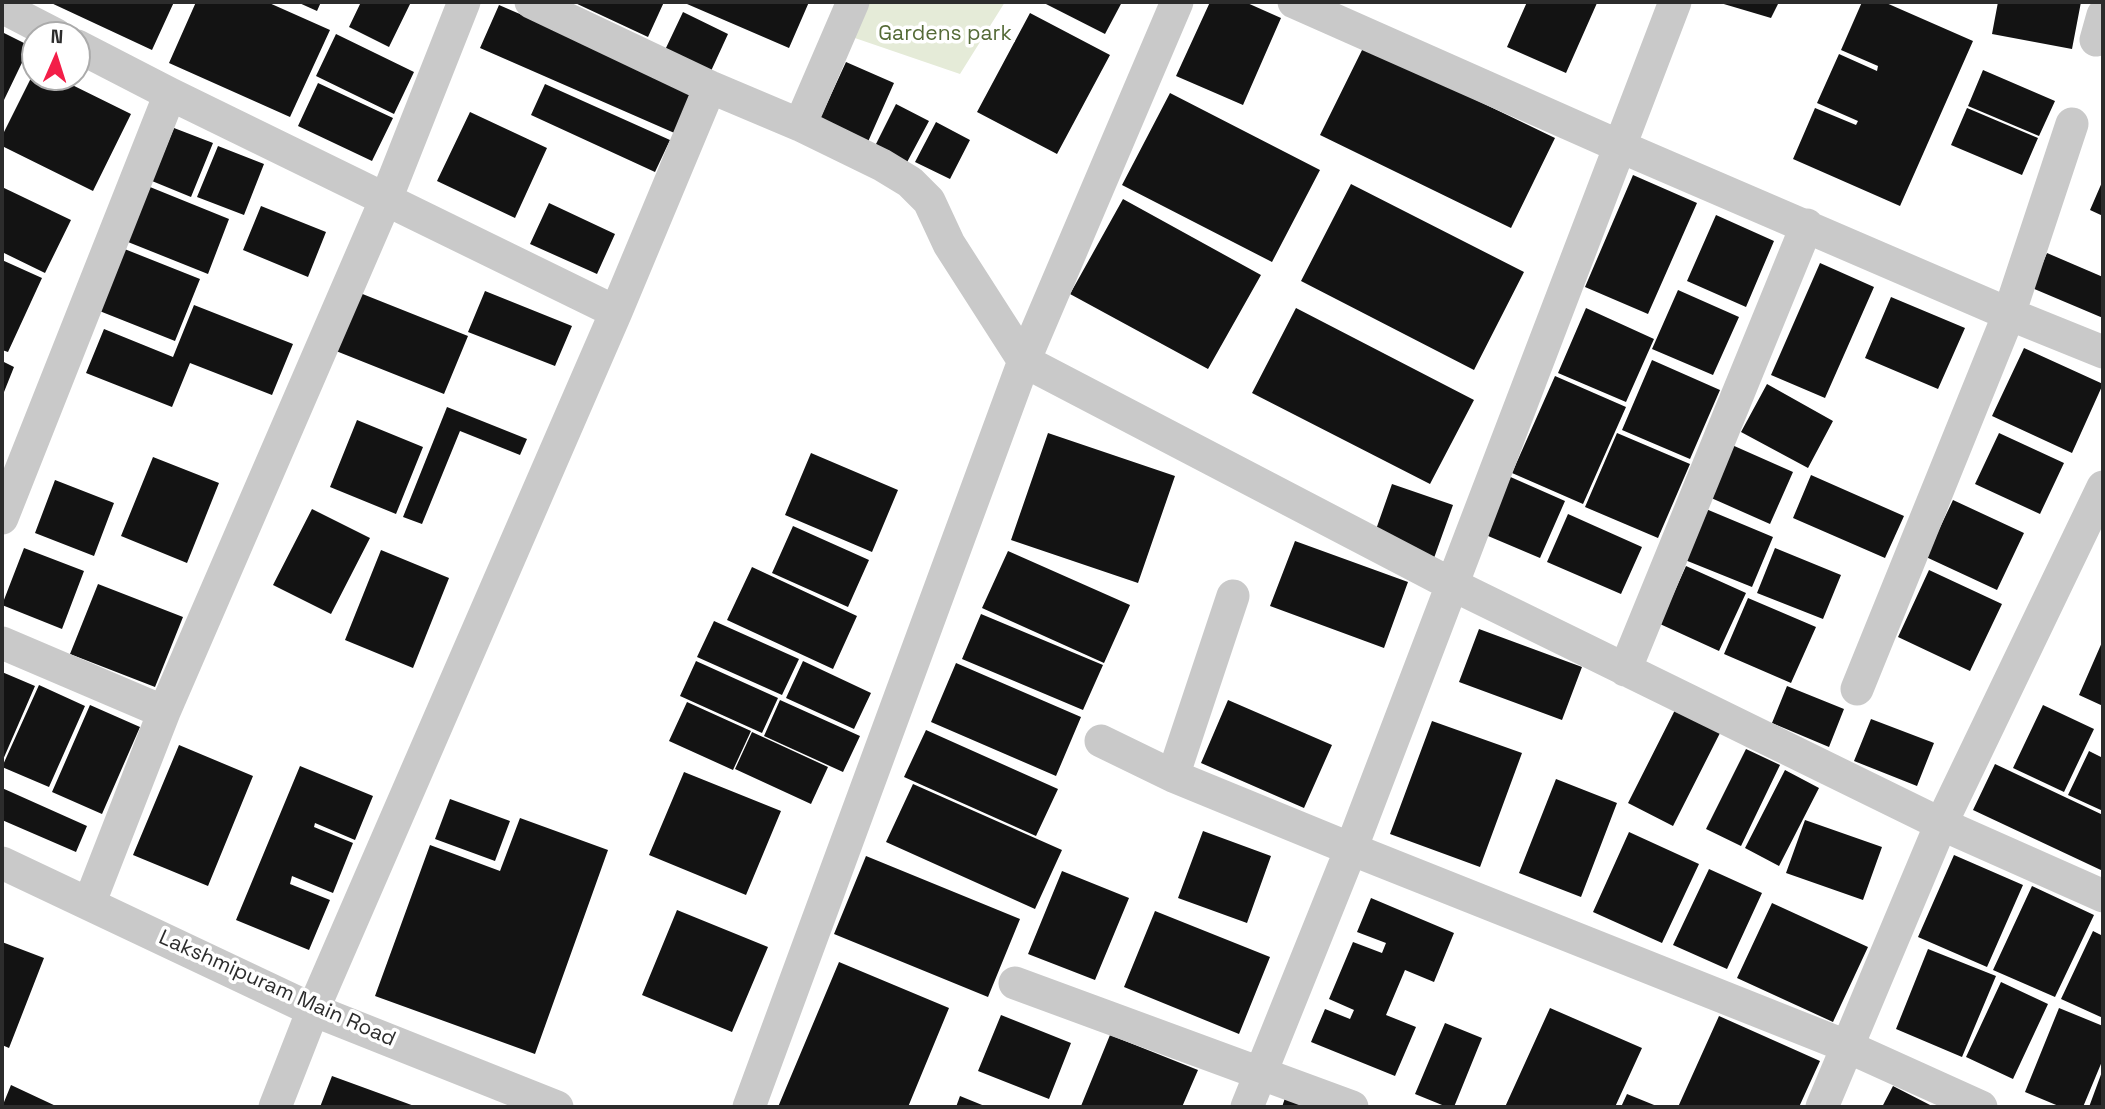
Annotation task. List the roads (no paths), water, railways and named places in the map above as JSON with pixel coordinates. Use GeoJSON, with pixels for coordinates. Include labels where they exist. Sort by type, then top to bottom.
{"type":"FeatureCollection","features":[{"type":"Feature","properties":{"kind":"street"},"geometry":{"type":"LineString","coordinates":[[89,904],[164,712],[386,199],[464,2]]}},
{"type":"Feature","properties":{"kind":"street"},"geometry":{"type":"LineString","coordinates":[[531,2],[710,87],[800,125],[882,164],[910,182],[929,201],[956,256],[1024,361],[1451,584],[1941,824],[2103,897]]}},
{"type":"Feature","properties":{"kind":"street"},"geometry":{"type":"LineString","coordinates":[[800,125],[852,2]]}},
{"type":"Feature","properties":{"kind":"street"},"geometry":{"type":"LineString","coordinates":[[749,1107],[1024,361],[1177,2]]}},
{"type":"Feature","properties":{"kind":"street"},"geometry":{"type":"LineString","coordinates":[[1294,2],[1619,146],[2103,352]]}},
{"type":"Feature","properties":{"kind":"street"},"geometry":{"type":"LineString","coordinates":[[1247,1107],[1351,849],[1675,2]]}},
{"type":"Feature","properties":{"kind":"street"},"geometry":{"type":"LineString","coordinates":[[2,7],[29,21]]}},
{"type":"Feature","properties":{"kind":"street"},"geometry":{"type":"LineString","coordinates":[[91,53],[616,312]]}},
{"type":"Feature","properties":{"kind":"street"},"geometry":{"type":"LineString","coordinates":[[275,1107],[313,1010],[616,312],[710,87]]}},
{"type":"Feature","properties":{"kind":"street"},"geometry":{"type":"LineString","coordinates":[[2,518],[170,94]]}},
{"type":"Feature","properties":{"kind":"street"},"geometry":{"type":"LineString","coordinates":[[1857,689],[2009,314],[2072,124]]}},
{"type":"Feature","properties":{"kind":"street"},"geometry":{"type":"LineString","coordinates":[[1625,670],[1807,225]]}},
{"type":"Feature","properties":{"kind":"street"},"geometry":{"type":"LineString","coordinates":[[1822,1107],[1941,824],[2103,487]]}},
{"type":"Feature","properties":{"kind":"street"},"geometry":{"type":"LineString","coordinates":[[1173,776],[1233,596]]}},
{"type":"Feature","properties":{"kind":"street"},"geometry":{"type":"LineString","coordinates":[[2,643],[164,712]]}},
{"type":"Feature","properties":{"kind":"street"},"geometry":{"type":"LineString","coordinates":[[1101,741],[1173,776],[1846,1046],[1981,1107]]}},
{"type":"Feature","properties":{"kind":"street","name":"Lakshmipuram Main Road"},"geometry":{"type":"LineString","coordinates":[[2,863],[313,1010],[557,1107]]}},
{"type":"Feature","properties":{"kind":"street"},"geometry":{"type":"LineString","coordinates":[[1015,984],[1352,1107]]}},
{"type":"Feature","properties":{"kind":"park label","name":"Gardens park"},"geometry":{"type":"Point","coordinates":[945,34]}}]}
